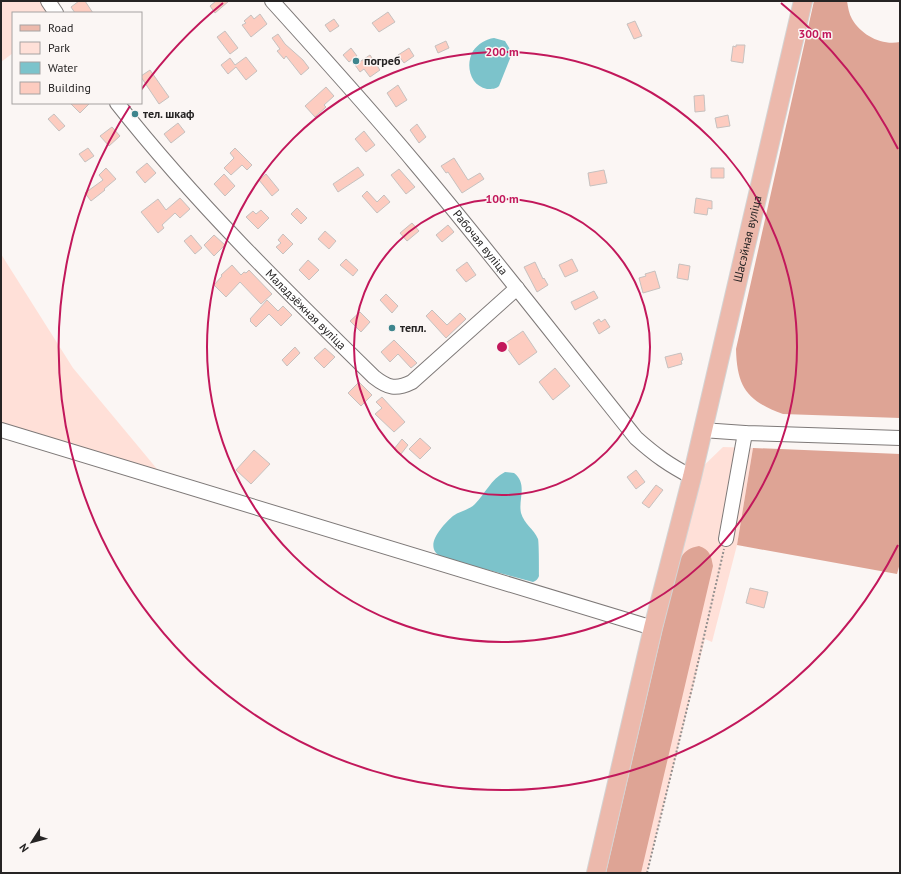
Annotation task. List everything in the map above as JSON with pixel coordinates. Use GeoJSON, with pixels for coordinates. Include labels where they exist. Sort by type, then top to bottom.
{"type":"FeatureCollection","features":[{"type":"Feature","properties":{"kind":"main road","name":"Шасэйная вуліца"},"geometry":{"type":"LineString","coordinates":[[596,873],[653,628],[692,477],[803,1]]}},
{"type":"Feature","properties":{"kind":"street"},"geometry":{"type":"LineString","coordinates":[[48,1],[55,12]]}},
{"type":"Feature","properties":{"kind":"street","name":"Рабочая вуліца"},"geometry":{"type":"LineString","coordinates":[[272,1],[376,117],[517,288],[636,438],[654,454],[692,477]]}},
{"type":"Feature","properties":{"kind":"street","name":"Маладзёжная вуліца"},"geometry":{"type":"LineString","coordinates":[[118,104],[164,161],[240,244],[289,295],[383,384],[393,387],[403,387],[412,382],[517,288]]}},
{"type":"Feature","properties":{"kind":"street"},"geometry":{"type":"LineString","coordinates":[[1,430],[653,628]]}},
{"type":"Feature","properties":{"kind":"street"},"geometry":{"type":"LineString","coordinates":[[702,430],[745,433],[900,438]]}},
{"type":"Feature","properties":{"kind":"street"},"geometry":{"type":"LineString","coordinates":[[726,539],[745,433]]}},
{"type":"Feature","properties":{"kind":"path"},"geometry":{"type":"LineString","coordinates":[[647,873],[694,680],[726,539]]}},
{"type":"Feature","properties":{"kind":"green space"},"geometry":{"type":"Polygon","coordinates":[[[1,1],[48,1],[55,12],[12,12],[12,54],[1,62],[1,1]]]}},
{"type":"Feature","properties":{"kind":"green space"},"geometry":{"type":"Polygon","coordinates":[[[1,254],[73,368],[167,481],[1,430],[1,254]]]}},
{"type":"Feature","properties":{"kind":"green space"},"geometry":{"type":"Polygon","coordinates":[[[723,447],[753,448],[737,545],[712,642],[705,639],[647,873],[596,873],[692,477],[723,447]]]}},
{"type":"Feature","properties":{"kind":"shaded area"},"geometry":{"type":"Polygon","coordinates":[[[814,1],[847,1],[849,13],[852,19],[866,34],[879,41],[893,43],[900,42],[900,418],[783,414],[761,404],[753,398],[746,391],[739,373],[736,349],[814,1]]]}},
{"type":"Feature","properties":{"kind":"shaded area"},"geometry":{"type":"Polygon","coordinates":[[[753,448],[900,454],[900,563],[897,574],[737,545],[753,448]]]}},
{"type":"Feature","properties":{"kind":"shaded area"},"geometry":{"type":"Polygon","coordinates":[[[699,546],[706,549],[709,553],[713,566],[641,873],[606,873],[676,571],[682,556],[688,550],[699,546]]]}},
{"type":"Feature","properties":{"kind":"water"},"geometry":{"type":"Polygon","coordinates":[[[494,38],[505,41],[511,51],[511,56],[499,86],[492,89],[487,89],[481,87],[473,79],[469,68],[469,62],[473,51],[477,46],[494,38]]]}},
{"type":"Feature","properties":{"kind":"water"},"geometry":{"type":"Polygon","coordinates":[[[505,472],[514,473],[521,482],[522,492],[520,508],[522,517],[538,539],[539,576],[537,580],[533,582],[443,558],[437,554],[434,549],[436,537],[444,525],[453,516],[475,504],[492,483],[505,472]]]}},
{"type":"Feature","properties":{"kind":"building"},"geometry":{"type":"Polygon","coordinates":[[[79,1],[85,1],[92,12],[74,12],[71,7],[79,1]]]}},
{"type":"Feature","properties":{"kind":"building"},"geometry":{"type":"Polygon","coordinates":[[[216,1],[229,1],[215,13],[210,6],[216,1]]]}},
{"type":"Feature","properties":{"kind":"building"},"geometry":{"type":"Polygon","coordinates":[[[388,12],[395,22],[379,32],[372,23],[388,12]]]}},
{"type":"Feature","properties":{"kind":"building"},"geometry":{"type":"Polygon","coordinates":[[[260,14],[267,24],[251,37],[242,25],[246,23],[244,21],[251,15],[254,19],[260,14]]]}},
{"type":"Feature","properties":{"kind":"building"},"geometry":{"type":"Polygon","coordinates":[[[334,19],[339,26],[330,32],[325,25],[334,19]]]}},
{"type":"Feature","properties":{"kind":"building"},"geometry":{"type":"Polygon","coordinates":[[[635,21],[642,36],[634,39],[627,24],[635,21]]]}},
{"type":"Feature","properties":{"kind":"building"},"geometry":{"type":"Polygon","coordinates":[[[225,31],[238,48],[230,54],[217,37],[225,31]]]}},
{"type":"Feature","properties":{"kind":"building"},"geometry":{"type":"Polygon","coordinates":[[[278,34],[285,44],[303,60],[309,68],[301,75],[286,56],[284,59],[277,51],[280,49],[272,38],[278,34]]]}},
{"type":"Feature","properties":{"kind":"building"},"geometry":{"type":"Polygon","coordinates":[[[446,41],[449,48],[438,53],[435,46],[446,41]]]}},
{"type":"Feature","properties":{"kind":"building"},"geometry":{"type":"Polygon","coordinates":[[[736,45],[745,45],[743,63],[731,61],[733,46],[736,47],[736,45]]]}},
{"type":"Feature","properties":{"kind":"building"},"geometry":{"type":"Polygon","coordinates":[[[351,48],[357,56],[349,62],[343,55],[351,48]]]}},
{"type":"Feature","properties":{"kind":"building"},"geometry":{"type":"Polygon","coordinates":[[[409,48],[414,56],[404,63],[398,55],[409,48]]]}},
{"type":"Feature","properties":{"kind":"building"},"geometry":{"type":"Polygon","coordinates":[[[370,55],[380,70],[370,77],[364,69],[360,72],[355,65],[370,55]]]}},
{"type":"Feature","properties":{"kind":"building"},"geometry":{"type":"Polygon","coordinates":[[[246,57],[257,71],[246,80],[236,67],[228,74],[221,65],[230,58],[235,65],[246,57]]]}},
{"type":"Feature","properties":{"kind":"building"},"geometry":{"type":"Polygon","coordinates":[[[150,70],[169,97],[159,104],[142,78],[142,75],[150,70]]]}},
{"type":"Feature","properties":{"kind":"building"},"geometry":{"type":"Polygon","coordinates":[[[398,85],[407,100],[396,107],[387,93],[398,85]]]}},
{"type":"Feature","properties":{"kind":"building"},"geometry":{"type":"Polygon","coordinates":[[[326,87],[334,96],[324,105],[326,107],[315,117],[305,106],[326,87]]]}},
{"type":"Feature","properties":{"kind":"building"},"geometry":{"type":"Polygon","coordinates":[[[704,95],[705,111],[695,112],[694,96],[704,95]]]}},
{"type":"Feature","properties":{"kind":"building"},"geometry":{"type":"Polygon","coordinates":[[[71,104],[89,104],[80,113],[71,104]]]}},
{"type":"Feature","properties":{"kind":"building"},"geometry":{"type":"Polygon","coordinates":[[[54,114],[65,126],[59,131],[48,119],[54,114]]]}},
{"type":"Feature","properties":{"kind":"building"},"geometry":{"type":"Polygon","coordinates":[[[728,115],[730,126],[717,128],[715,118],[728,115]]]}},
{"type":"Feature","properties":{"kind":"building"},"geometry":{"type":"Polygon","coordinates":[[[178,123],[185,132],[171,143],[164,134],[178,123]]]}},
{"type":"Feature","properties":{"kind":"building"},"geometry":{"type":"Polygon","coordinates":[[[417,124],[426,137],[419,143],[410,130],[417,124]]]}},
{"type":"Feature","properties":{"kind":"building"},"geometry":{"type":"Polygon","coordinates":[[[112,127],[120,136],[109,146],[100,136],[112,127]]]}},
{"type":"Feature","properties":{"kind":"building"},"geometry":{"type":"Polygon","coordinates":[[[364,131],[375,145],[366,152],[355,139],[364,131]]]}},
{"type":"Feature","properties":{"kind":"building"},"geometry":{"type":"Polygon","coordinates":[[[88,148],[94,156],[85,162],[79,154],[88,148]]]}},
{"type":"Feature","properties":{"kind":"building"},"geometry":{"type":"Polygon","coordinates":[[[235,148],[252,165],[247,170],[242,165],[231,175],[224,168],[234,158],[230,153],[235,148]]]}},
{"type":"Feature","properties":{"kind":"building"},"geometry":{"type":"Polygon","coordinates":[[[454,158],[468,180],[480,173],[484,179],[462,193],[448,172],[446,173],[441,166],[454,158]]]}},
{"type":"Feature","properties":{"kind":"building"},"geometry":{"type":"Polygon","coordinates":[[[147,163],[156,173],[145,183],[136,172],[147,163]]]}},
{"type":"Feature","properties":{"kind":"building"},"geometry":{"type":"Polygon","coordinates":[[[358,167],[364,175],[338,192],[333,184],[358,167]]]}},
{"type":"Feature","properties":{"kind":"building"},"geometry":{"type":"Polygon","coordinates":[[[106,168],[116,179],[91,201],[85,193],[103,180],[99,175],[106,168]]]}},
{"type":"Feature","properties":{"kind":"building"},"geometry":{"type":"Polygon","coordinates":[[[711,168],[724,168],[724,178],[711,178],[711,168]]]}},
{"type":"Feature","properties":{"kind":"building"},"geometry":{"type":"Polygon","coordinates":[[[399,169],[415,187],[406,194],[391,175],[399,169]]]}},
{"type":"Feature","properties":{"kind":"building"},"geometry":{"type":"Polygon","coordinates":[[[604,170],[607,183],[590,186],[588,173],[604,170]]]}},
{"type":"Feature","properties":{"kind":"building"},"geometry":{"type":"Polygon","coordinates":[[[224,174],[235,186],[225,196],[214,184],[224,174]]]}},
{"type":"Feature","properties":{"kind":"building"},"geometry":{"type":"Polygon","coordinates":[[[266,174],[279,190],[272,196],[259,180],[266,174]]]}},
{"type":"Feature","properties":{"kind":"building"},"geometry":{"type":"Polygon","coordinates":[[[367,191],[377,202],[384,195],[390,202],[377,213],[362,196],[367,191]]]}},
{"type":"Feature","properties":{"kind":"building"},"geometry":{"type":"Polygon","coordinates":[[[180,198],[190,209],[180,218],[175,213],[162,225],[164,228],[158,233],[141,212],[158,199],[166,210],[180,198]]]}},
{"type":"Feature","properties":{"kind":"building"},"geometry":{"type":"Polygon","coordinates":[[[696,198],[712,201],[712,209],[708,208],[707,215],[694,213],[696,198]]]}},
{"type":"Feature","properties":{"kind":"building"},"geometry":{"type":"Polygon","coordinates":[[[297,208],[307,218],[301,224],[291,214],[297,208]]]}},
{"type":"Feature","properties":{"kind":"building"},"geometry":{"type":"Polygon","coordinates":[[[261,210],[269,218],[258,229],[246,217],[253,211],[256,214],[261,210]]]}},
{"type":"Feature","properties":{"kind":"building"},"geometry":{"type":"Polygon","coordinates":[[[412,223],[419,231],[407,241],[400,233],[412,223]]]}},
{"type":"Feature","properties":{"kind":"building"},"geometry":{"type":"Polygon","coordinates":[[[448,225],[454,232],[442,242],[436,235],[448,225]]]}},
{"type":"Feature","properties":{"kind":"building"},"geometry":{"type":"Polygon","coordinates":[[[325,231],[336,241],[329,249],[318,239],[325,231]]]}},
{"type":"Feature","properties":{"kind":"building"},"geometry":{"type":"Polygon","coordinates":[[[283,234],[293,244],[283,254],[276,247],[281,243],[278,240],[283,234]]]}},
{"type":"Feature","properties":{"kind":"building"},"geometry":{"type":"Polygon","coordinates":[[[191,235],[202,248],[195,254],[184,241],[191,235]]]}},
{"type":"Feature","properties":{"kind":"building"},"geometry":{"type":"Polygon","coordinates":[[[214,235],[225,245],[214,256],[204,245],[214,235]]]}},
{"type":"Feature","properties":{"kind":"building"},"geometry":{"type":"Polygon","coordinates":[[[346,259],[358,270],[353,276],[340,265],[346,259]]]}},
{"type":"Feature","properties":{"kind":"building"},"geometry":{"type":"Polygon","coordinates":[[[572,259],[578,271],[565,277],[559,265],[572,259]]]}},
{"type":"Feature","properties":{"kind":"building"},"geometry":{"type":"Polygon","coordinates":[[[308,260],[319,270],[309,280],[299,270],[308,260]]]}},
{"type":"Feature","properties":{"kind":"building"},"geometry":{"type":"Polygon","coordinates":[[[467,262],[476,275],[466,282],[456,270],[467,262]]]}},
{"type":"Feature","properties":{"kind":"building"},"geometry":{"type":"Polygon","coordinates":[[[535,262],[543,279],[544,278],[548,285],[537,292],[524,267],[535,262]]]}},
{"type":"Feature","properties":{"kind":"building"},"geometry":{"type":"Polygon","coordinates":[[[679,264],[690,266],[688,280],[677,278],[679,264]]]}},
{"type":"Feature","properties":{"kind":"building"},"geometry":{"type":"Polygon","coordinates":[[[232,265],[241,275],[249,270],[272,294],[261,304],[240,282],[226,297],[214,285],[222,276],[221,275],[232,265]]]}},
{"type":"Feature","properties":{"kind":"building"},"geometry":{"type":"Polygon","coordinates":[[[655,271],[660,288],[643,293],[639,278],[646,276],[645,274],[655,271]]]}},
{"type":"Feature","properties":{"kind":"building"},"geometry":{"type":"Polygon","coordinates":[[[594,291],[598,298],[575,310],[571,302],[594,291]]]}},
{"type":"Feature","properties":{"kind":"building"},"geometry":{"type":"Polygon","coordinates":[[[386,294],[398,306],[392,313],[380,300],[386,294]]]}},
{"type":"Feature","properties":{"kind":"building"},"geometry":{"type":"Polygon","coordinates":[[[267,300],[278,311],[283,306],[292,315],[281,326],[269,314],[256,327],[250,321],[250,319],[267,300]]]}},
{"type":"Feature","properties":{"kind":"building"},"geometry":{"type":"Polygon","coordinates":[[[432,310],[447,325],[460,313],[466,319],[446,338],[426,316],[432,310]]]}},
{"type":"Feature","properties":{"kind":"building"},"geometry":{"type":"Polygon","coordinates":[[[360,312],[370,322],[361,332],[350,321],[360,312]]]}},
{"type":"Feature","properties":{"kind":"building"},"geometry":{"type":"Polygon","coordinates":[[[599,319],[601,322],[605,319],[610,327],[599,334],[593,323],[599,319]]]}},
{"type":"Feature","properties":{"kind":"building"},"geometry":{"type":"Polygon","coordinates":[[[523,331],[537,352],[519,365],[504,344],[523,331]]]}},
{"type":"Feature","properties":{"kind":"building"},"geometry":{"type":"Polygon","coordinates":[[[394,340],[417,363],[411,368],[398,354],[390,362],[381,352],[394,340]]]}},
{"type":"Feature","properties":{"kind":"building"},"geometry":{"type":"Polygon","coordinates":[[[295,347],[300,353],[287,366],[282,360],[295,347]]]}},
{"type":"Feature","properties":{"kind":"building"},"geometry":{"type":"Polygon","coordinates":[[[325,348],[335,357],[324,368],[314,358],[325,348]]]}},
{"type":"Feature","properties":{"kind":"building"},"geometry":{"type":"Polygon","coordinates":[[[681,353],[683,360],[681,361],[682,364],[668,368],[665,357],[681,353]]]}},
{"type":"Feature","properties":{"kind":"building"},"geometry":{"type":"Polygon","coordinates":[[[555,368],[570,386],[553,400],[539,382],[555,368]]]}},
{"type":"Feature","properties":{"kind":"building"},"geometry":{"type":"Polygon","coordinates":[[[359,382],[372,395],[361,406],[348,393],[359,382]]]}},
{"type":"Feature","properties":{"kind":"building"},"geometry":{"type":"Polygon","coordinates":[[[382,397],[405,422],[394,432],[375,414],[382,408],[376,402],[382,397]]]}},
{"type":"Feature","properties":{"kind":"building"},"geometry":{"type":"Polygon","coordinates":[[[420,438],[431,448],[420,459],[409,449],[420,438]]]}},
{"type":"Feature","properties":{"kind":"building"},"geometry":{"type":"Polygon","coordinates":[[[402,439],[408,445],[401,454],[394,449],[402,439]]]}},
{"type":"Feature","properties":{"kind":"building"},"geometry":{"type":"Polygon","coordinates":[[[254,450],[270,464],[251,484],[236,470],[254,450]]]}},
{"type":"Feature","properties":{"kind":"building"},"geometry":{"type":"Polygon","coordinates":[[[636,470],[645,482],[636,489],[627,477],[636,470]]]}},
{"type":"Feature","properties":{"kind":"building"},"geometry":{"type":"Polygon","coordinates":[[[656,485],[663,490],[649,508],[642,503],[656,485]]]}},
{"type":"Feature","properties":{"kind":"building"},"geometry":{"type":"Polygon","coordinates":[[[750,588],[768,592],[764,608],[746,603],[750,588]]]}},
{"type":"Feature","properties":{"kind":"place","name":"погреб"},"geometry":{"type":"Point","coordinates":[356,61]}},
{"type":"Feature","properties":{"kind":"place","name":"тел. шкаф"},"geometry":{"type":"Point","coordinates":[135,114]}},
{"type":"Feature","properties":{"kind":"place","name":"тепл."},"geometry":{"type":"Point","coordinates":[392,328]}}]}
